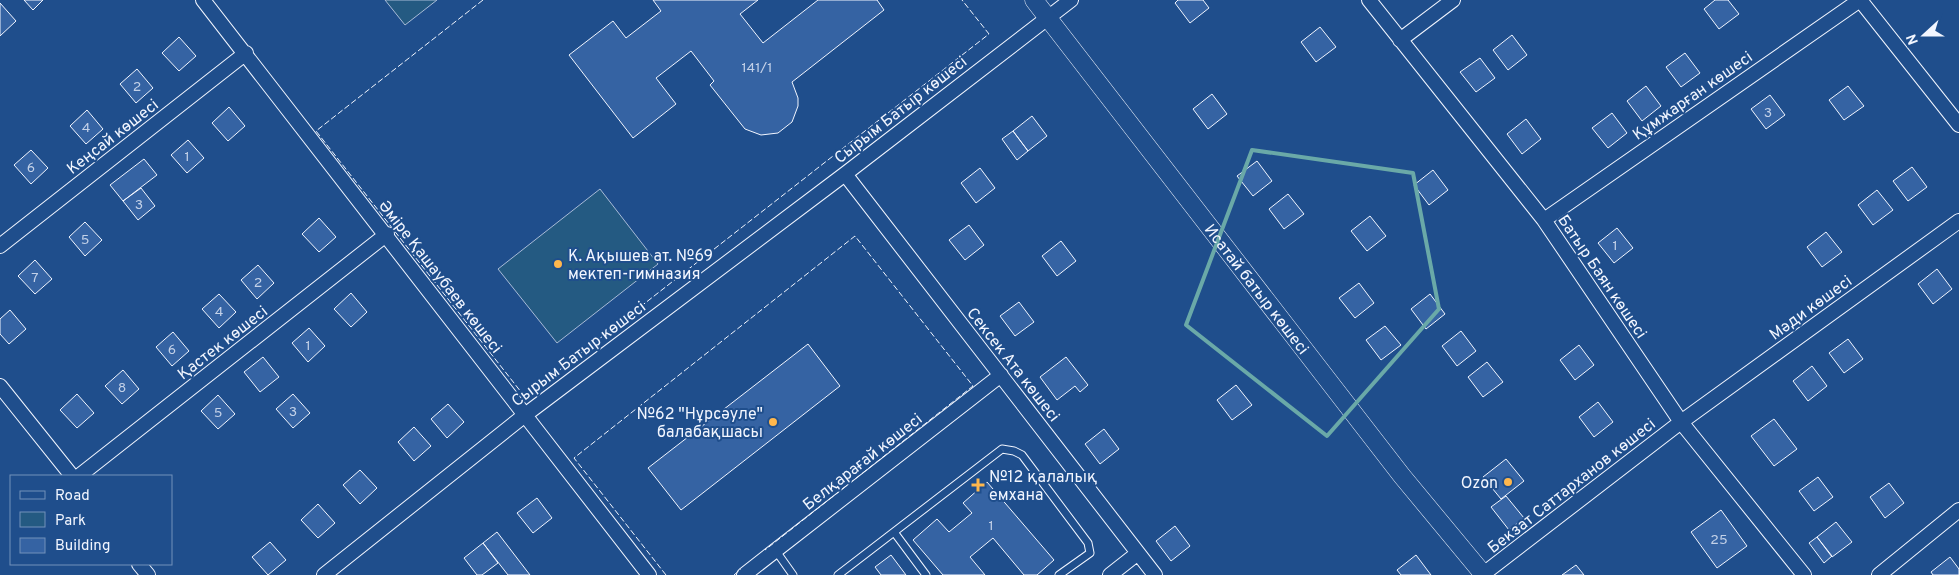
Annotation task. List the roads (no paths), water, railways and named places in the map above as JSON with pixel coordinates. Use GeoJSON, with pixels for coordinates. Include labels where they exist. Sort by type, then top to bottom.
{"type":"FeatureCollection","features":[{"type":"Feature","properties":{"kind":"street","name":"Әміре Қашаубаев көшесі"},"geometry":{"type":"LineString","coordinates":[[203,0],[387,234],[649,575]]}},
{"type":"Feature","properties":{"kind":"street","name":"Исатай батыр көшесі"},"geometry":{"type":"LineString","coordinates":[[1034,0],[1049,16],[1402,476],[1483,575]]}},
{"type":"Feature","properties":{"kind":"street","name":"Сырым Батыр көшесі"},"geometry":{"type":"LineString","coordinates":[[324,575],[525,415],[845,174],[1071,0]]}},
{"type":"Feature","properties":{"kind":"street","name":"Батыр Баян көшесі"},"geometry":{"type":"LineString","coordinates":[[1369,0],[1544,220],[1681,422],[1804,575]]}},
{"type":"Feature","properties":{"kind":"street"},"geometry":{"type":"LineString","coordinates":[[1400,40],[1453,0]]}},
{"type":"Feature","properties":{"kind":"street"},"geometry":{"type":"LineString","coordinates":[[1860,0],[1959,125]]}},
{"type":"Feature","properties":{"kind":"street","name":"Құмжарған көшесі"},"geometry":{"type":"LineString","coordinates":[[1544,220],[1860,0]]}},
{"type":"Feature","properties":{"kind":"street","name":"Кеңсай көшесі"},"geometry":{"type":"LineString","coordinates":[[0,246],[246,53]]}},
{"type":"Feature","properties":{"kind":"street","name":"Сексек Ата көшесі"},"geometry":{"type":"LineString","coordinates":[[845,174],[1155,575]]}},
{"type":"Feature","properties":{"kind":"street","name":"Мәди көшесі"},"geometry":{"type":"LineString","coordinates":[[1681,422],[1959,221]]}},
{"type":"Feature","properties":{"kind":"street","name":"Қастек көшесі"},"geometry":{"type":"LineString","coordinates":[[80,475],[387,234]]}},
{"type":"Feature","properties":{"kind":"street","name":"Белқарағай көшесі"},"geometry":{"type":"LineString","coordinates":[[744,575],[1001,375]]}},
{"type":"Feature","properties":{"kind":"street"},"geometry":{"type":"LineString","coordinates":[[0,386],[71,475]]}},
{"type":"Feature","properties":{"kind":"street","name":"Бекзат Саттарханов көшесі"},"geometry":{"type":"LineString","coordinates":[[1483,575],[1681,422]]}},
{"type":"Feature","properties":{"kind":"street"},"geometry":{"type":"LineString","coordinates":[[1879,575],[1959,510]]}},
{"type":"Feature","properties":{"kind":"street"},"geometry":{"type":"LineString","coordinates":[[1110,575],[1138,553]]}},
{"type":"Feature","properties":{"kind":"street"},"geometry":{"type":"LineString","coordinates":[[140,565],[148,575]]}},
{"type":"Feature","properties":{"kind":"lane"},"geometry":{"type":"LineString","coordinates":[[838,575],[1002,449],[1014,451],[1022,455],[1088,543],[1090,553],[1060,575]]}},
{"type":"Feature","properties":{"kind":"lane"},"geometry":{"type":"LineString","coordinates":[[894,532],[926,575]]}},
{"type":"Feature","properties":{"kind":"lane"},"geometry":{"type":"LineString","coordinates":[[776,551],[793,575]]}},
{"type":"Feature","properties":{"kind":"place","name":"К. Ақышев ат. №69 мектеп-гимназия"},"geometry":{"type":"Point","coordinates":[558,264]}},
{"type":"Feature","properties":{"kind":"place","name":"№62 \"Нұрсәуле\" балабақшасы"},"geometry":{"type":"Point","coordinates":[773,422]}},
{"type":"Feature","properties":{"kind":"place","name":"Ozon"},"geometry":{"type":"Point","coordinates":[1508,482]}},
{"type":"Feature","properties":{"kind":"place","name":"№12 қалалық емхана"},"geometry":{"type":"Point","coordinates":[978,485]}}]}
